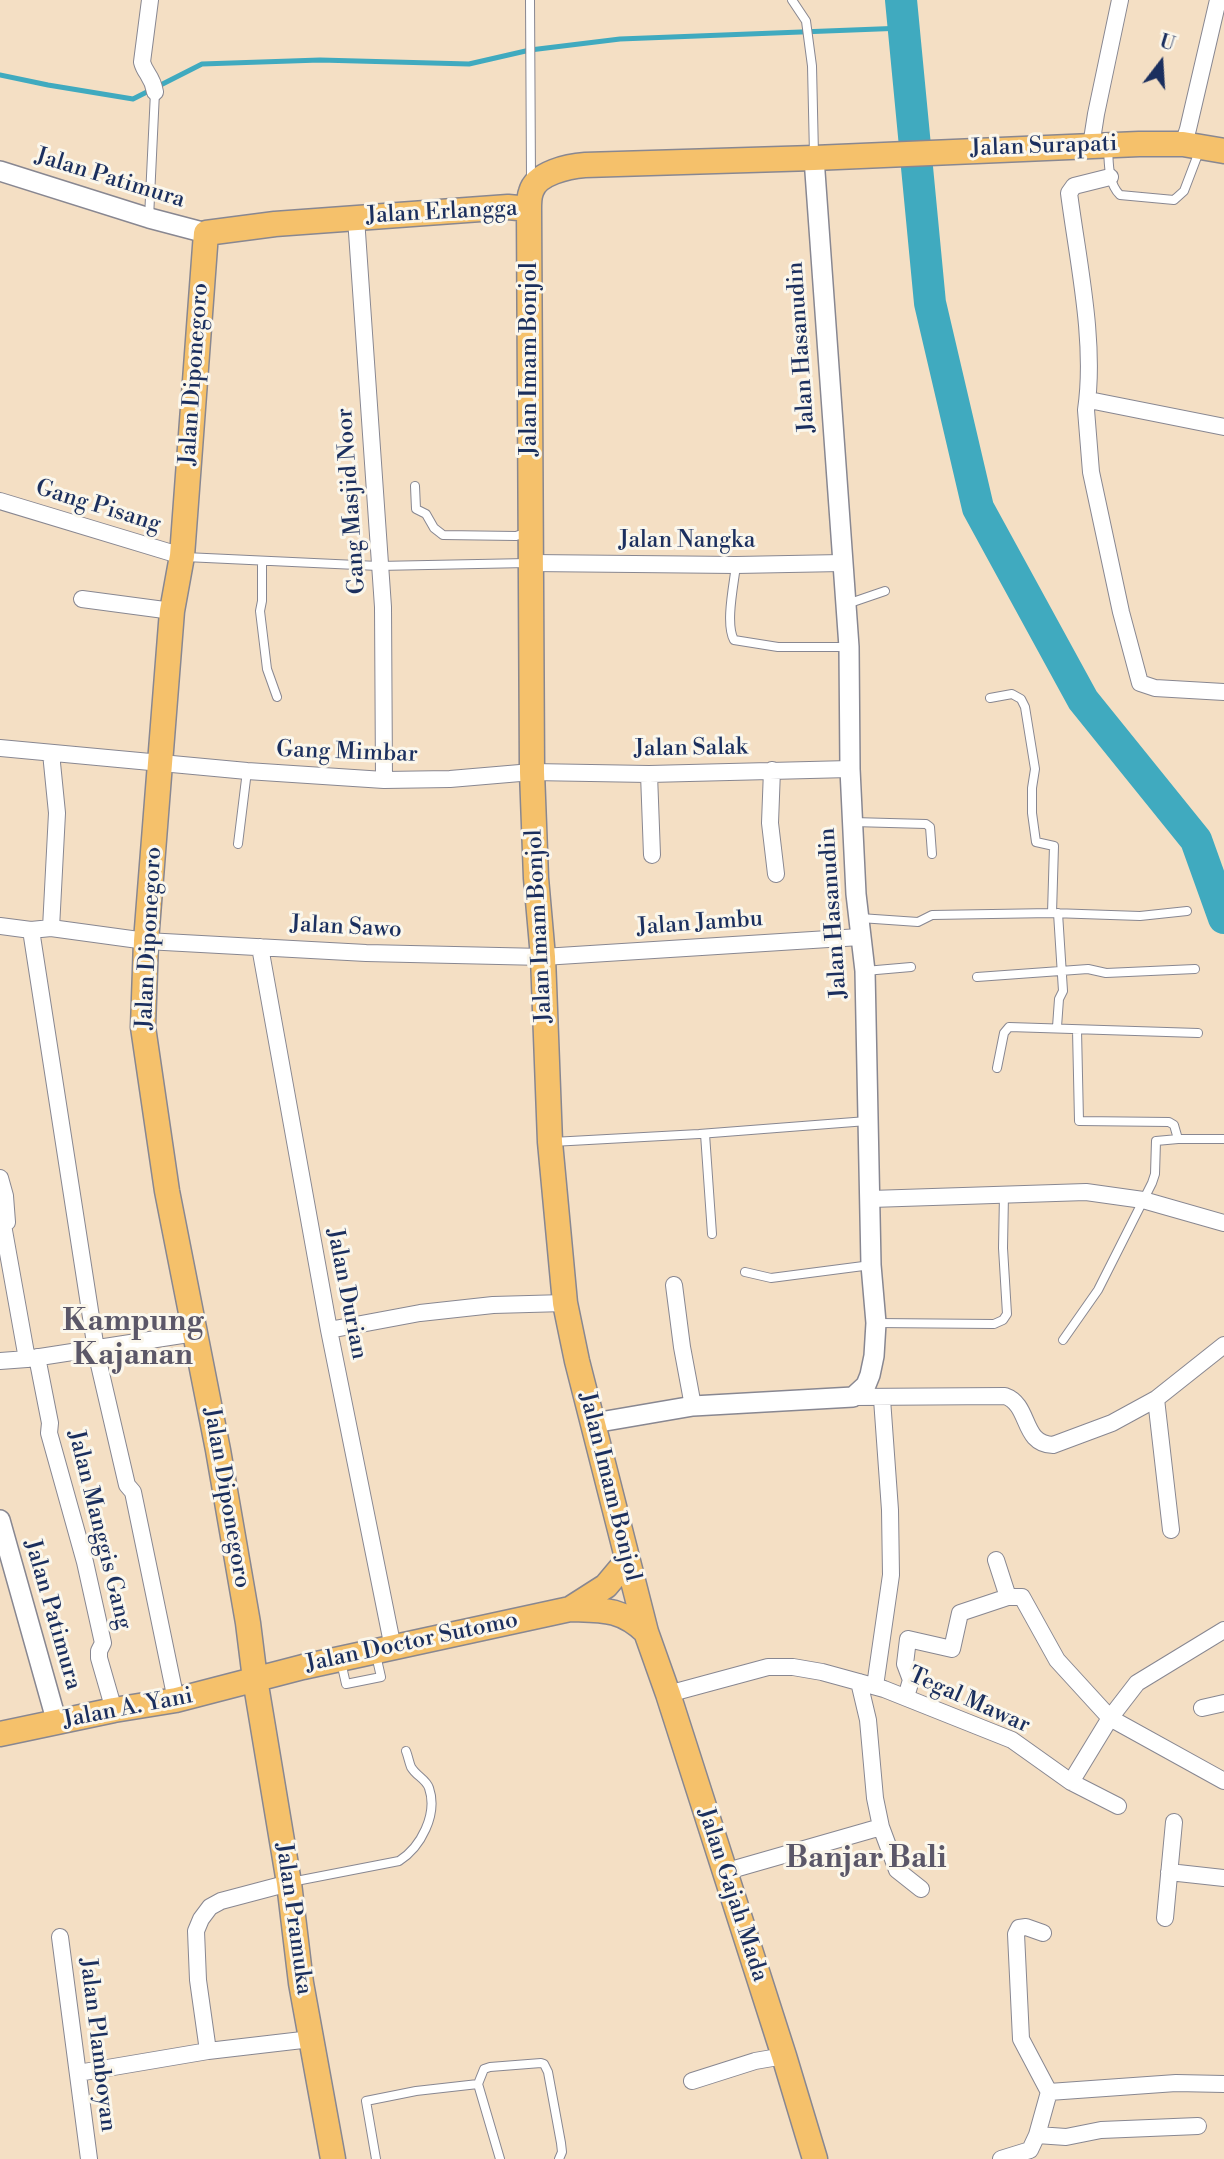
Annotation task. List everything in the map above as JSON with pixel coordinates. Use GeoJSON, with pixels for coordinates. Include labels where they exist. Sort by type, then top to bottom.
{"type":"FeatureCollection","features":[{"type":"Feature","properties":{"kind":"highway","name":"Jalan Surapati"},"geometry":{"type":"LineString","coordinates":[[864,155],[1099,146],[1202,148]]}},
{"type":"Feature","properties":{"kind":"highway","name":"Jalan Erlangga"},"geometry":{"type":"LineString","coordinates":[[206,233],[275,224],[508,208],[530,199],[538,181],[568,166],[864,155]]}},
{"type":"Feature","properties":{"kind":"highway","name":"Jalan Imam Bonjol"},"geometry":{"type":"LineString","coordinates":[[530,199],[532,772],[536,878],[544,957],[550,1142],[565,1303],[577,1361],[646,1632]]}},
{"type":"Feature","properties":{"kind":"highway","name":"Jalan Diponegoro"},"geometry":{"type":"LineString","coordinates":[[206,233],[182,556],[172,611],[146,941],[143,1027],[167,1191],[218,1450],[255,1679]]}},
{"type":"Feature","properties":{"kind":"highway","name":"Jalan Doctor Sutomo"},"geometry":{"type":"LineString","coordinates":[[570,1609],[606,1586],[627,1561]]}},
{"type":"Feature","properties":{"kind":"highway","name":"Jalan Doctor Sutomo"},"geometry":{"type":"LineString","coordinates":[[255,1679],[570,1609],[604,1610],[625,1615],[646,1632]]}},
{"type":"Feature","properties":{"kind":"highway","name":"Jalan Gajah Mada"},"geometry":{"type":"LineString","coordinates":[[646,1632],[784,2056],[814,2159]]}},
{"type":"Feature","properties":{"kind":"highway","name":"Jalan A. Yani"},"geometry":{"type":"LineString","coordinates":[[0,1734],[177,1700],[255,1679]]}},
{"type":"Feature","properties":{"kind":"highway","name":"Jalan Pramuka"},"geometry":{"type":"LineString","coordinates":[[255,1679],[289,1883],[310,2039],[333,2159]]}},
{"type":"Feature","properties":{"kind":"street"},"geometry":{"type":"LineString","coordinates":[[150,0],[142,62],[154,87]]}},
{"type":"Feature","properties":{"kind":"street"},"geometry":{"type":"LineString","coordinates":[[1099,146],[1096,114],[1120,0]]}},
{"type":"Feature","properties":{"kind":"street"},"geometry":{"type":"LineString","coordinates":[[1202,148],[1218,0]]}},
{"type":"Feature","properties":{"kind":"street","name":"Jalan Hasanudin"},"geometry":{"type":"LineString","coordinates":[[814,158],[844,606],[853,697],[850,769],[864,971],[871,1265],[876,1323],[870,1375],[866,1385],[853,1397]]}},
{"type":"Feature","properties":{"kind":"street","name":"Jalan Patimura"},"geometry":{"type":"LineString","coordinates":[[0,171],[206,233]]}},
{"type":"Feature","properties":{"kind":"street"},"geometry":{"type":"LineString","coordinates":[[1110,177],[1074,186],[1069,193],[1090,348],[1086,416],[1091,472],[1138,680],[1144,686],[1155,688],[1224,692]]}},
{"type":"Feature","properties":{"kind":"street","name":"Gang Masjid Noor"},"geometry":{"type":"LineString","coordinates":[[356,218],[378,566],[383,607],[384,780]]}},
{"type":"Feature","properties":{"kind":"street"},"geometry":{"type":"LineString","coordinates":[[1089,400],[1224,427]]}},
{"type":"Feature","properties":{"kind":"street","name":"Gang Pisang"},"geometry":{"type":"LineString","coordinates":[[0,500],[182,556]]}},
{"type":"Feature","properties":{"kind":"street","name":"Jalan Nangka"},"geometry":{"type":"LineString","coordinates":[[531,563],[842,563]]}},
{"type":"Feature","properties":{"kind":"street"},"geometry":{"type":"LineString","coordinates":[[82,599],[172,611]]}},
{"type":"Feature","properties":{"kind":"street","name":"Gang Mimbar"},"geometry":{"type":"LineString","coordinates":[[0,748],[247,771],[384,780],[450,779],[532,772]]}},
{"type":"Feature","properties":{"kind":"street"},"geometry":{"type":"LineString","coordinates":[[51,752],[57,813],[51,928]]}},
{"type":"Feature","properties":{"kind":"street","name":"Jalan Salak"},"geometry":{"type":"LineString","coordinates":[[532,772],[649,774],[850,769]]}},
{"type":"Feature","properties":{"kind":"street"},"geometry":{"type":"LineString","coordinates":[[772,770],[770,823],[776,874]]}},
{"type":"Feature","properties":{"kind":"street"},"geometry":{"type":"LineString","coordinates":[[649,774],[652,855]]}},
{"type":"Feature","properties":{"kind":"street","name":"Jalan Sawo"},"geometry":{"type":"LineString","coordinates":[[0,926],[31,930],[51,928],[146,941],[366,953],[544,957]]}},
{"type":"Feature","properties":{"kind":"street","name":"Jalan Jambu"},"geometry":{"type":"LineString","coordinates":[[544,957],[859,927]]}},
{"type":"Feature","properties":{"kind":"street"},"geometry":{"type":"LineString","coordinates":[[31,930],[96,1349],[127,1485],[133,1493],[177,1700]]}},
{"type":"Feature","properties":{"kind":"street","name":"Jalan Durian"},"geometry":{"type":"LineString","coordinates":[[260,947],[384,1650]]}},
{"type":"Feature","properties":{"kind":"street","name":"Jalan Manggis Gang"},"geometry":{"type":"LineString","coordinates":[[0,1178],[5,1196],[7,1222],[3,1225],[32,1358],[50,1423],[49,1433],[85,1562],[103,1643],[99,1657],[114,1710]]}},
{"type":"Feature","properties":{"kind":"street"},"geometry":{"type":"LineString","coordinates":[[871,1199],[1086,1192],[1143,1200],[1224,1223]]}},
{"type":"Feature","properties":{"kind":"street"},"geometry":{"type":"LineString","coordinates":[[674,1285],[693,1406]]}},
{"type":"Feature","properties":{"kind":"street"},"geometry":{"type":"LineString","coordinates":[[329,1330],[420,1313],[493,1305],[565,1303]]}},
{"type":"Feature","properties":{"kind":"street"},"geometry":{"type":"LineString","coordinates":[[0,1361],[195,1333]]}},
{"type":"Feature","properties":{"kind":"street"},"geometry":{"type":"LineString","coordinates":[[594,1423],[693,1406],[853,1397],[882,1399],[1005,1396],[1016,1403],[1036,1441],[1044,1445],[1054,1445],[1112,1423],[1156,1399],[1224,1345]]}},
{"type":"Feature","properties":{"kind":"street"},"geometry":{"type":"LineString","coordinates":[[882,1399],[890,1510],[891,1575],[867,1684],[875,1798],[881,1827],[897,1870],[921,1889]]}},
{"type":"Feature","properties":{"kind":"street"},"geometry":{"type":"LineString","coordinates":[[1156,1399],[1171,1530]]}},
{"type":"Feature","properties":{"kind":"street","name":"Jalan Patimura"},"geometry":{"type":"LineString","coordinates":[[0,1520],[57,1723]]}},
{"type":"Feature","properties":{"kind":"street"},"geometry":{"type":"LineString","coordinates":[[996,1560],[1008,1597]]}},
{"type":"Feature","properties":{"kind":"street"},"geometry":{"type":"LineString","coordinates":[[906,1697],[911,1680],[905,1664],[908,1639],[952,1649],[960,1613],[1008,1597],[1022,1597],[1057,1660],[1110,1718],[1224,1781]]}},
{"type":"Feature","properties":{"kind":"street"},"geometry":{"type":"LineString","coordinates":[[1071,1782],[1110,1718],[1137,1683],[1224,1630]]}},
{"type":"Feature","properties":{"kind":"street","name":"Tegal Mawar"},"geometry":{"type":"LineString","coordinates":[[668,1694],[768,1667],[793,1667],[822,1672],[906,1697],[1012,1740],[1071,1782],[1118,1806]]}},
{"type":"Feature","properties":{"kind":"street"},"geometry":{"type":"LineString","coordinates":[[1202,1708],[1224,1703]]}},
{"type":"Feature","properties":{"kind":"street"},"geometry":{"type":"LineString","coordinates":[[1165,1918],[1174,1822]]}},
{"type":"Feature","properties":{"kind":"street"},"geometry":{"type":"LineString","coordinates":[[724,1872],[881,1827]]}},
{"type":"Feature","properties":{"kind":"street"},"geometry":{"type":"LineString","coordinates":[[1169,1872],[1224,1878]]}},
{"type":"Feature","properties":{"kind":"street"},"geometry":{"type":"LineString","coordinates":[[208,2051],[198,1980],[196,1931],[201,1919],[211,1907],[221,1901],[289,1883]]}},
{"type":"Feature","properties":{"kind":"street"},"geometry":{"type":"LineString","coordinates":[[1033,2148],[1049,2092],[1021,2039],[1016,1934],[1020,1928],[1026,1927],[1043,1933]]}},
{"type":"Feature","properties":{"kind":"street","name":"Jalan Plamboyan"},"geometry":{"type":"LineString","coordinates":[[60,1937],[89,2159]]}},
{"type":"Feature","properties":{"kind":"street"},"geometry":{"type":"LineString","coordinates":[[78,2073],[208,2051],[310,2039]]}},
{"type":"Feature","properties":{"kind":"street"},"geometry":{"type":"LineString","coordinates":[[692,2081],[755,2061],[784,2056]]}},
{"type":"Feature","properties":{"kind":"street"},"geometry":{"type":"LineString","coordinates":[[1049,2092],[1176,2083],[1224,2084]]}},
{"type":"Feature","properties":{"kind":"street"},"geometry":{"type":"LineString","coordinates":[[1001,2159],[1066,2137],[1101,2130],[1198,2126]]}},
{"type":"Feature","properties":{"kind":"lane"},"geometry":{"type":"LineString","coordinates":[[530,0],[530,199]]}},
{"type":"Feature","properties":{"kind":"lane"},"geometry":{"type":"LineString","coordinates":[[792,0],[806,21],[812,66],[814,158]]}},
{"type":"Feature","properties":{"kind":"lane"},"geometry":{"type":"LineString","coordinates":[[149,218],[154,87]]}},
{"type":"Feature","properties":{"kind":"lane"},"geometry":{"type":"LineString","coordinates":[[1099,146],[1110,177],[1120,195],[1174,200],[1184,191],[1202,148]]}},
{"type":"Feature","properties":{"kind":"lane"},"geometry":{"type":"LineString","coordinates":[[415,486],[416,509],[426,514],[434,528],[443,535],[516,536],[530,531]]}},
{"type":"Feature","properties":{"kind":"lane"},"geometry":{"type":"LineString","coordinates":[[182,556],[378,566],[531,563]]}},
{"type":"Feature","properties":{"kind":"lane"},"geometry":{"type":"LineString","coordinates":[[262,561],[260,611],[267,669],[276,697]]}},
{"type":"Feature","properties":{"kind":"lane"},"geometry":{"type":"LineString","coordinates":[[736,565],[731,611],[731,635],[734,640],[778,647],[849,647]]}},
{"type":"Feature","properties":{"kind":"lane"},"geometry":{"type":"LineString","coordinates":[[844,606],[885,591]]}},
{"type":"Feature","properties":{"kind":"lane"},"geometry":{"type":"LineString","coordinates":[[990,698],[1003,694],[1017,695],[1025,708],[1035,769],[1032,813],[1036,842],[1054,846],[1055,913],[1063,991],[1059,999],[1058,1027]]}},
{"type":"Feature","properties":{"kind":"lane"},"geometry":{"type":"LineString","coordinates":[[238,844],[247,771]]}},
{"type":"Feature","properties":{"kind":"lane"},"geometry":{"type":"LineString","coordinates":[[853,822],[926,824],[930,827],[932,854]]}},
{"type":"Feature","properties":{"kind":"lane"},"geometry":{"type":"LineString","coordinates":[[859,927],[918,922],[932,915],[1055,913],[1140,916],[1187,911]]}},
{"type":"Feature","properties":{"kind":"lane"},"geometry":{"type":"LineString","coordinates":[[864,971],[911,967]]}},
{"type":"Feature","properties":{"kind":"lane"},"geometry":{"type":"LineString","coordinates":[[977,977],[1088,969],[1106,973],[1195,969]]}},
{"type":"Feature","properties":{"kind":"lane"},"geometry":{"type":"LineString","coordinates":[[997,1068],[1005,1029],[1058,1027],[1077,1030],[1198,1032]]}},
{"type":"Feature","properties":{"kind":"lane"},"geometry":{"type":"LineString","coordinates":[[1077,1030],[1079,1121],[1169,1122],[1174,1125],[1178,1139]]}},
{"type":"Feature","properties":{"kind":"lane"},"geometry":{"type":"LineString","coordinates":[[550,1142],[705,1134],[867,1121]]}},
{"type":"Feature","properties":{"kind":"lane"},"geometry":{"type":"LineString","coordinates":[[705,1134],[712,1234]]}},
{"type":"Feature","properties":{"kind":"lane"},"geometry":{"type":"LineString","coordinates":[[1063,1340],[1098,1290],[1143,1200],[1155,1174],[1156,1142],[1224,1139]]}},
{"type":"Feature","properties":{"kind":"lane"},"geometry":{"type":"LineString","coordinates":[[876,1323],[994,1324],[1003,1320],[1007,1314],[1003,1248],[1004,1194]]}},
{"type":"Feature","properties":{"kind":"lane"},"geometry":{"type":"LineString","coordinates":[[745,1272],[771,1278],[871,1265]]}},
{"type":"Feature","properties":{"kind":"lane"},"geometry":{"type":"LineString","coordinates":[[289,1883],[399,1861],[409,1855],[425,1829],[431,1800],[427,1784],[411,1767],[406,1751]]}},
{"type":"Feature","properties":{"kind":"lane"},"geometry":{"type":"LineString","coordinates":[[500,2159],[478,2084],[484,2069],[544,2064],[548,2071],[561,2143],[562,2152],[559,2159]]}},
{"type":"Feature","properties":{"kind":"lane"},"geometry":{"type":"LineString","coordinates":[[376,2159],[366,2101],[416,2091],[478,2084]]}},
{"type":"Feature","properties":{"kind":"waterway"},"geometry":{"type":"LineString","coordinates":[[901,0],[930,303],[978,508],[1083,700],[1196,840],[1224,918]]}},
{"type":"Feature","properties":{"kind":"waterway"},"geometry":{"type":"LineString","coordinates":[[0,75],[133,99],[202,64],[320,60],[469,64],[530,50],[620,39],[904,28]]}},
{"type":"Feature","properties":{"kind":"district","name":"Kampung Kajanan"},"geometry":{"type":"Point","coordinates":[133,1340]}},
{"type":"Feature","properties":{"kind":"district","name":"Banjar Bali"},"geometry":{"type":"Point","coordinates":[866,1860]}}]}
